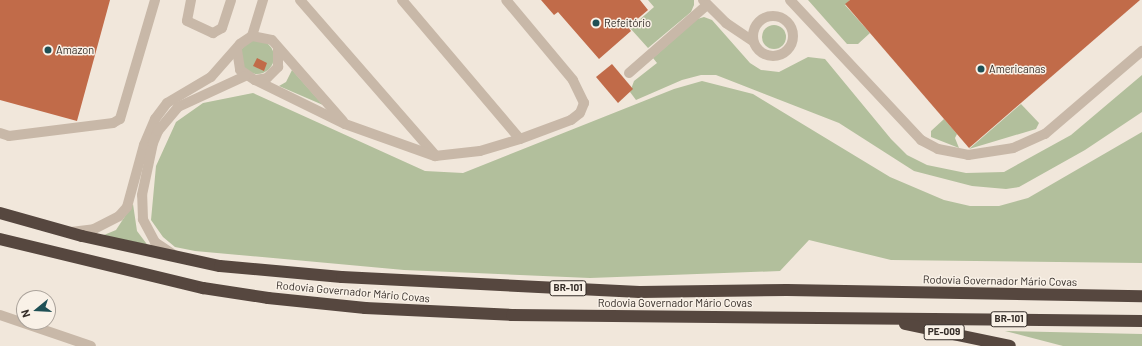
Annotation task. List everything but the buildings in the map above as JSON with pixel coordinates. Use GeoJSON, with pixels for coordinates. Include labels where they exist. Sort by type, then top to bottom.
{"type":"FeatureCollection","features":[{"type":"Feature","properties":{"kind":"highway","name":"Rodovia Governador Mário Covas"},"geometry":{"type":"LineString","coordinates":[[0,213],[68,232],[220,266],[342,277],[640,292],[787,290],[1142,296]]}},
{"type":"Feature","properties":{"kind":"highway","name":"Rodovia Governador Mário Covas"},"geometry":{"type":"LineString","coordinates":[[0,240],[203,288],[336,305],[512,315],[1142,321]]}},
{"type":"Feature","properties":{"kind":"highway","name":"PE-009"},"geometry":{"type":"LineString","coordinates":[[877,318],[1010,346]]}},
{"type":"Feature","properties":{"kind":"lane"},"geometry":{"type":"LineString","coordinates":[[0,133],[9,136],[113,123],[120,119],[155,0]]}},
{"type":"Feature","properties":{"kind":"lane"},"geometry":{"type":"LineString","coordinates":[[191,0],[187,21],[213,33],[222,28],[231,0]]}},
{"type":"Feature","properties":{"kind":"lane"},"geometry":{"type":"LineString","coordinates":[[68,232],[94,229],[118,216],[126,207],[144,145],[155,119],[167,103],[211,77],[252,36],[263,0]]}},
{"type":"Feature","properties":{"kind":"lane"},"geometry":{"type":"LineString","coordinates":[[300,0],[435,156]]}},
{"type":"Feature","properties":{"kind":"lane"},"geometry":{"type":"LineString","coordinates":[[402,0],[520,139]]}},
{"type":"Feature","properties":{"kind":"lane"},"geometry":{"type":"LineString","coordinates":[[237,50],[237,64],[250,78],[345,124],[435,156],[480,151],[520,139],[571,120],[580,114],[584,103],[573,80],[506,0]]}},
{"type":"Feature","properties":{"kind":"lane"},"geometry":{"type":"LineString","coordinates":[[790,0],[921,140],[938,149],[968,155],[1013,148],[1045,134],[1142,51]]}},
{"type":"Feature","properties":{"kind":"lane"},"geometry":{"type":"LineString","coordinates":[[629,73],[705,2],[753,41],[762,54],[777,56],[790,47],[792,31],[789,24],[776,16],[764,18],[755,25],[753,41]]}},
{"type":"Feature","properties":{"kind":"lane"},"geometry":{"type":"LineString","coordinates":[[789,24],[803,14]]}},
{"type":"Feature","properties":{"kind":"lane"},"geometry":{"type":"LineString","coordinates":[[252,36],[266,37],[276,45],[345,124]]}},
{"type":"Feature","properties":{"kind":"lane"},"geometry":{"type":"LineString","coordinates":[[176,256],[155,242],[143,219],[142,195],[153,143],[158,131],[178,107],[250,78],[267,78],[278,67],[280,52],[276,45]]}},
{"type":"Feature","properties":{"kind":"lane"},"geometry":{"type":"LineString","coordinates":[[0,315],[91,346]]}},
{"type":"Feature","properties":{"kind":"green space"},"geometry":{"type":"Polygon","coordinates":[[[648,0],[694,0],[694,5],[691,12],[648,48],[630,28],[654,7],[648,0]]]}},
{"type":"Feature","properties":{"kind":"green space"},"geometry":{"type":"Polygon","coordinates":[[[808,0],[850,0],[845,5],[870,33],[858,44],[847,44],[808,0]]]}},
{"type":"Feature","properties":{"kind":"green space"},"geometry":{"type":"Polygon","coordinates":[[[704,17],[712,20],[750,63],[761,70],[779,72],[808,57],[825,59],[891,139],[907,155],[927,165],[966,173],[1004,172],[1071,135],[1142,75],[1142,112],[1085,150],[1019,187],[1006,189],[972,186],[914,171],[839,123],[716,75],[701,75],[682,80],[636,100],[630,92],[634,81],[657,63],[653,58],[697,19],[704,17]]]}},
{"type":"Feature","properties":{"kind":"green space"},"geometry":{"type":"Polygon","coordinates":[[[774,25],[783,28],[786,37],[783,46],[774,49],[765,46],[762,37],[765,28],[774,25]]]}},
{"type":"Feature","properties":{"kind":"green space"},"geometry":{"type":"Polygon","coordinates":[[[254,40],[260,40],[269,45],[273,51],[273,63],[269,69],[260,74],[254,74],[245,69],[240,60],[240,54],[245,45],[254,40]]]}},
{"type":"Feature","properties":{"kind":"green space"},"geometry":{"type":"Polygon","coordinates":[[[292,70],[323,105],[279,86],[286,82],[292,70]]]}},
{"type":"Feature","properties":{"kind":"green space"},"geometry":{"type":"Polygon","coordinates":[[[702,81],[753,94],[890,177],[944,200],[970,206],[999,206],[1028,198],[1142,132],[1142,263],[891,260],[809,240],[780,271],[590,278],[404,270],[195,251],[175,247],[163,237],[151,220],[156,166],[176,122],[203,103],[253,93],[425,171],[463,173],[674,89],[702,81]]]}},
{"type":"Feature","properties":{"kind":"green space"},"geometry":{"type":"Polygon","coordinates":[[[1021,104],[1039,123],[1036,129],[969,149],[1021,104]]]}},
{"type":"Feature","properties":{"kind":"green space"},"geometry":{"type":"Polygon","coordinates":[[[944,119],[957,134],[955,138],[959,148],[931,137],[931,131],[944,119]]]}},
{"type":"Feature","properties":{"kind":"green space"},"geometry":{"type":"Polygon","coordinates":[[[133,204],[137,231],[149,247],[104,235],[116,230],[133,204]]]}},
{"type":"Feature","properties":{"kind":"green space"},"geometry":{"type":"Polygon","coordinates":[[[1005,331],[1142,334],[1142,346],[1063,346],[1005,331]]]}},
{"type":"Feature","properties":{"kind":"place","name":"Refeitório"},"geometry":{"type":"Point","coordinates":[596,23]}},
{"type":"Feature","properties":{"kind":"place","name":"Amazon"},"geometry":{"type":"Point","coordinates":[48,50]}},
{"type":"Feature","properties":{"kind":"place","name":"Americanas"},"geometry":{"type":"Point","coordinates":[981,69]}}]}
